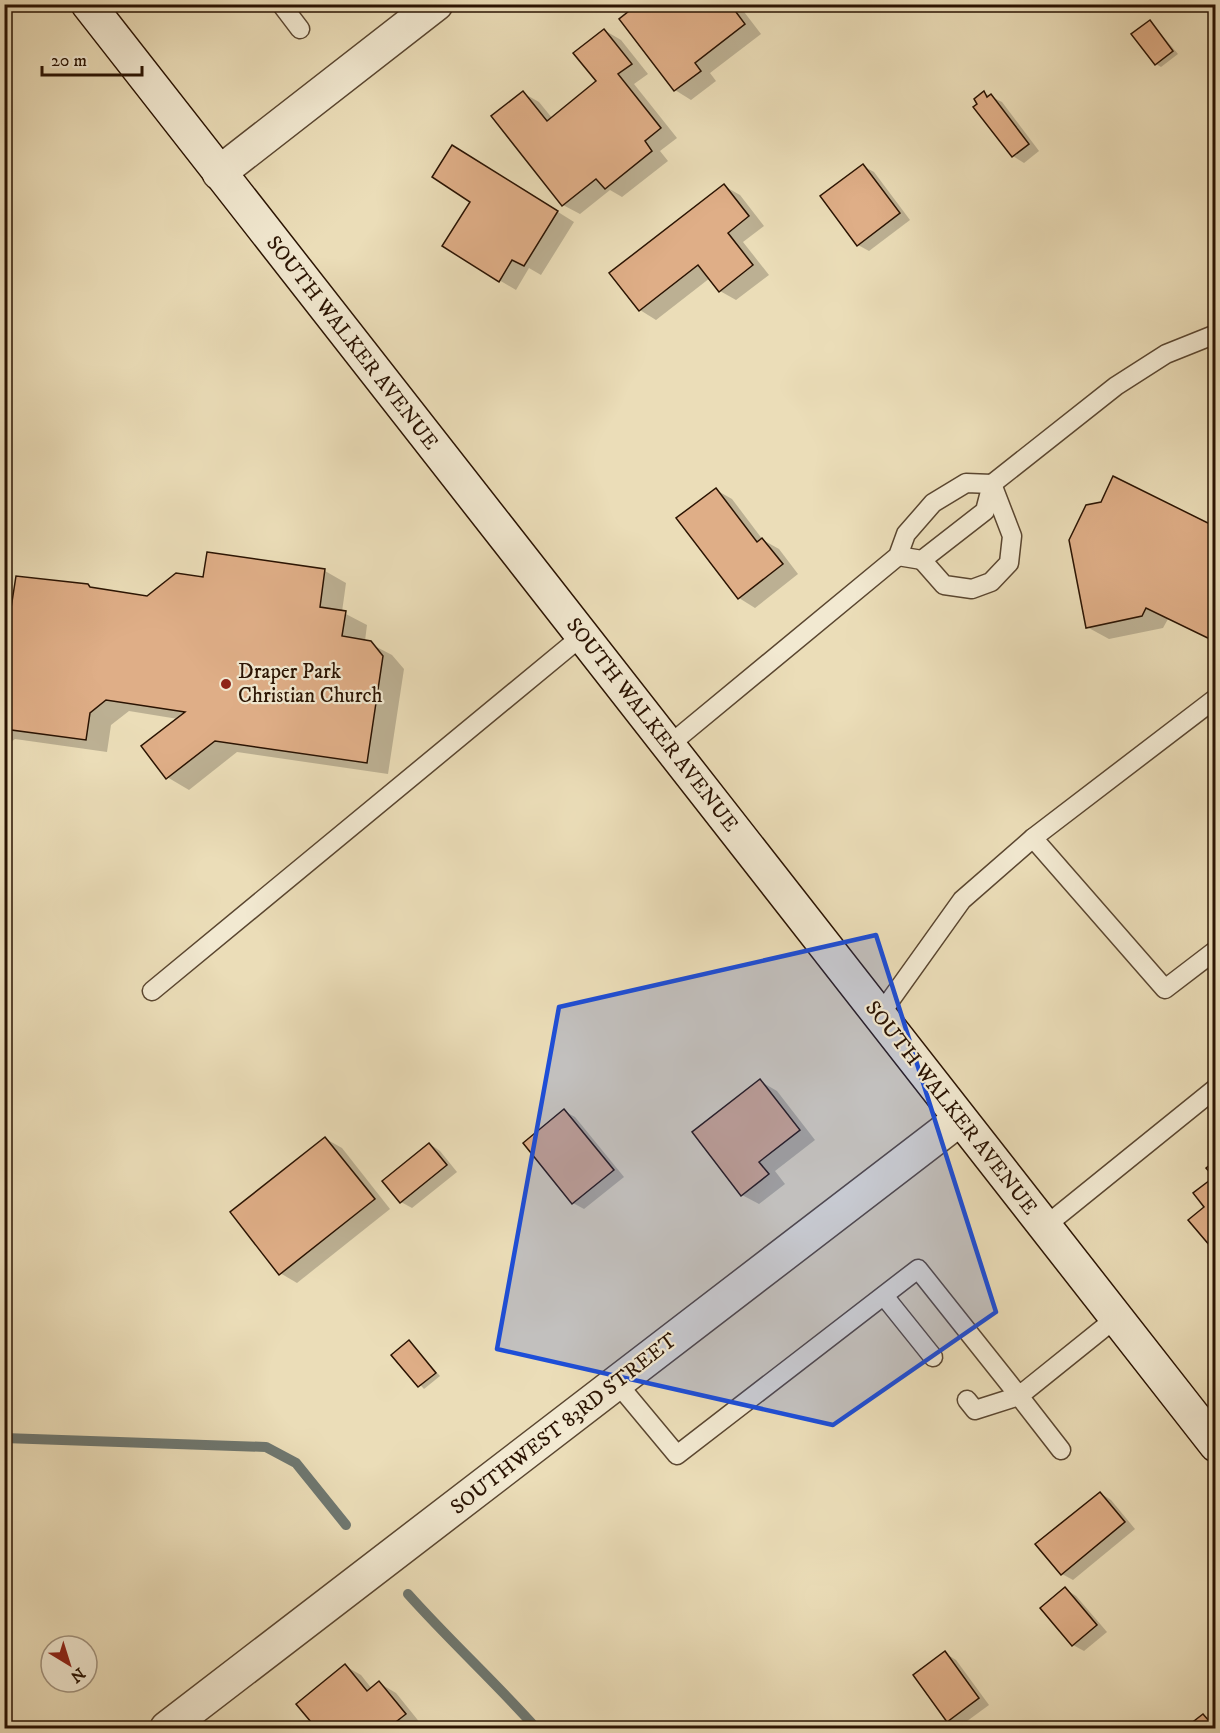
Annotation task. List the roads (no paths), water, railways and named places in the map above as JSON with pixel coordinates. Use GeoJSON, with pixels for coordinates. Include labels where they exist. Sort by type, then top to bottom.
{"type":"FeatureCollection","features":[{"type":"Feature","properties":{"kind":"main road"},"geometry":{"type":"LineString","coordinates":[[219,173],[435,4]]}},
{"type":"Feature","properties":{"kind":"main road","name":"SOUTH WALKER AVENUE"},"geometry":{"type":"LineString","coordinates":[[98,8],[219,173],[1215,1445]]}},
{"type":"Feature","properties":{"kind":"main road","name":"SOUTHWEST 83RD STREET"},"geometry":{"type":"LineString","coordinates":[[180,1725],[617,1383],[960,1119]]}},
{"type":"Feature","properties":{"kind":"lane"},"geometry":{"type":"LineString","coordinates":[[280,4],[300,29]]}},
{"type":"Feature","properties":{"kind":"lane"},"geometry":{"type":"LineString","coordinates":[[922,560],[985,511],[992,483],[1116,386],[1166,354],[1215,334]]}},
{"type":"Feature","properties":{"kind":"lane"},"geometry":{"type":"LineString","coordinates":[[668,746],[898,556],[906,534],[933,503],[966,483],[992,483]]}},
{"type":"Feature","properties":{"kind":"lane"},"geometry":{"type":"LineString","coordinates":[[898,556],[922,560],[944,585],[972,590],[991,582],[1009,562],[1012,536],[992,483]]}},
{"type":"Feature","properties":{"kind":"lane"},"geometry":{"type":"LineString","coordinates":[[152,991],[582,636]]}},
{"type":"Feature","properties":{"kind":"lane"},"geometry":{"type":"LineString","coordinates":[[879,1016],[962,900],[1033,838],[1215,698]]}},
{"type":"Feature","properties":{"kind":"lane"},"geometry":{"type":"LineString","coordinates":[[1033,838],[1165,989],[1215,950]]}},
{"type":"Feature","properties":{"kind":"lane"},"geometry":{"type":"LineString","coordinates":[[1044,1227],[1215,1088]]}},
{"type":"Feature","properties":{"kind":"lane"},"geometry":{"type":"LineString","coordinates":[[617,1383],[677,1455],[918,1269],[1061,1450]]}},
{"type":"Feature","properties":{"kind":"lane"},"geometry":{"type":"LineString","coordinates":[[884,1296],[933,1357]]}},
{"type":"Feature","properties":{"kind":"lane"},"geometry":{"type":"LineString","coordinates":[[967,1400],[975,1410],[1019,1396],[1116,1318]]}},
{"type":"Feature","properties":{"kind":"waterway"},"geometry":{"type":"LineString","coordinates":[[4,1438],[266,1447],[296,1463],[346,1525]]}},
{"type":"Feature","properties":{"kind":"waterway"},"geometry":{"type":"LineString","coordinates":[[408,1594],[536,1728]]}},
{"type":"Feature","properties":{"kind":"place","name":"Draper Park Christian Church"},"geometry":{"type":"Point","coordinates":[226,684]}}]}
